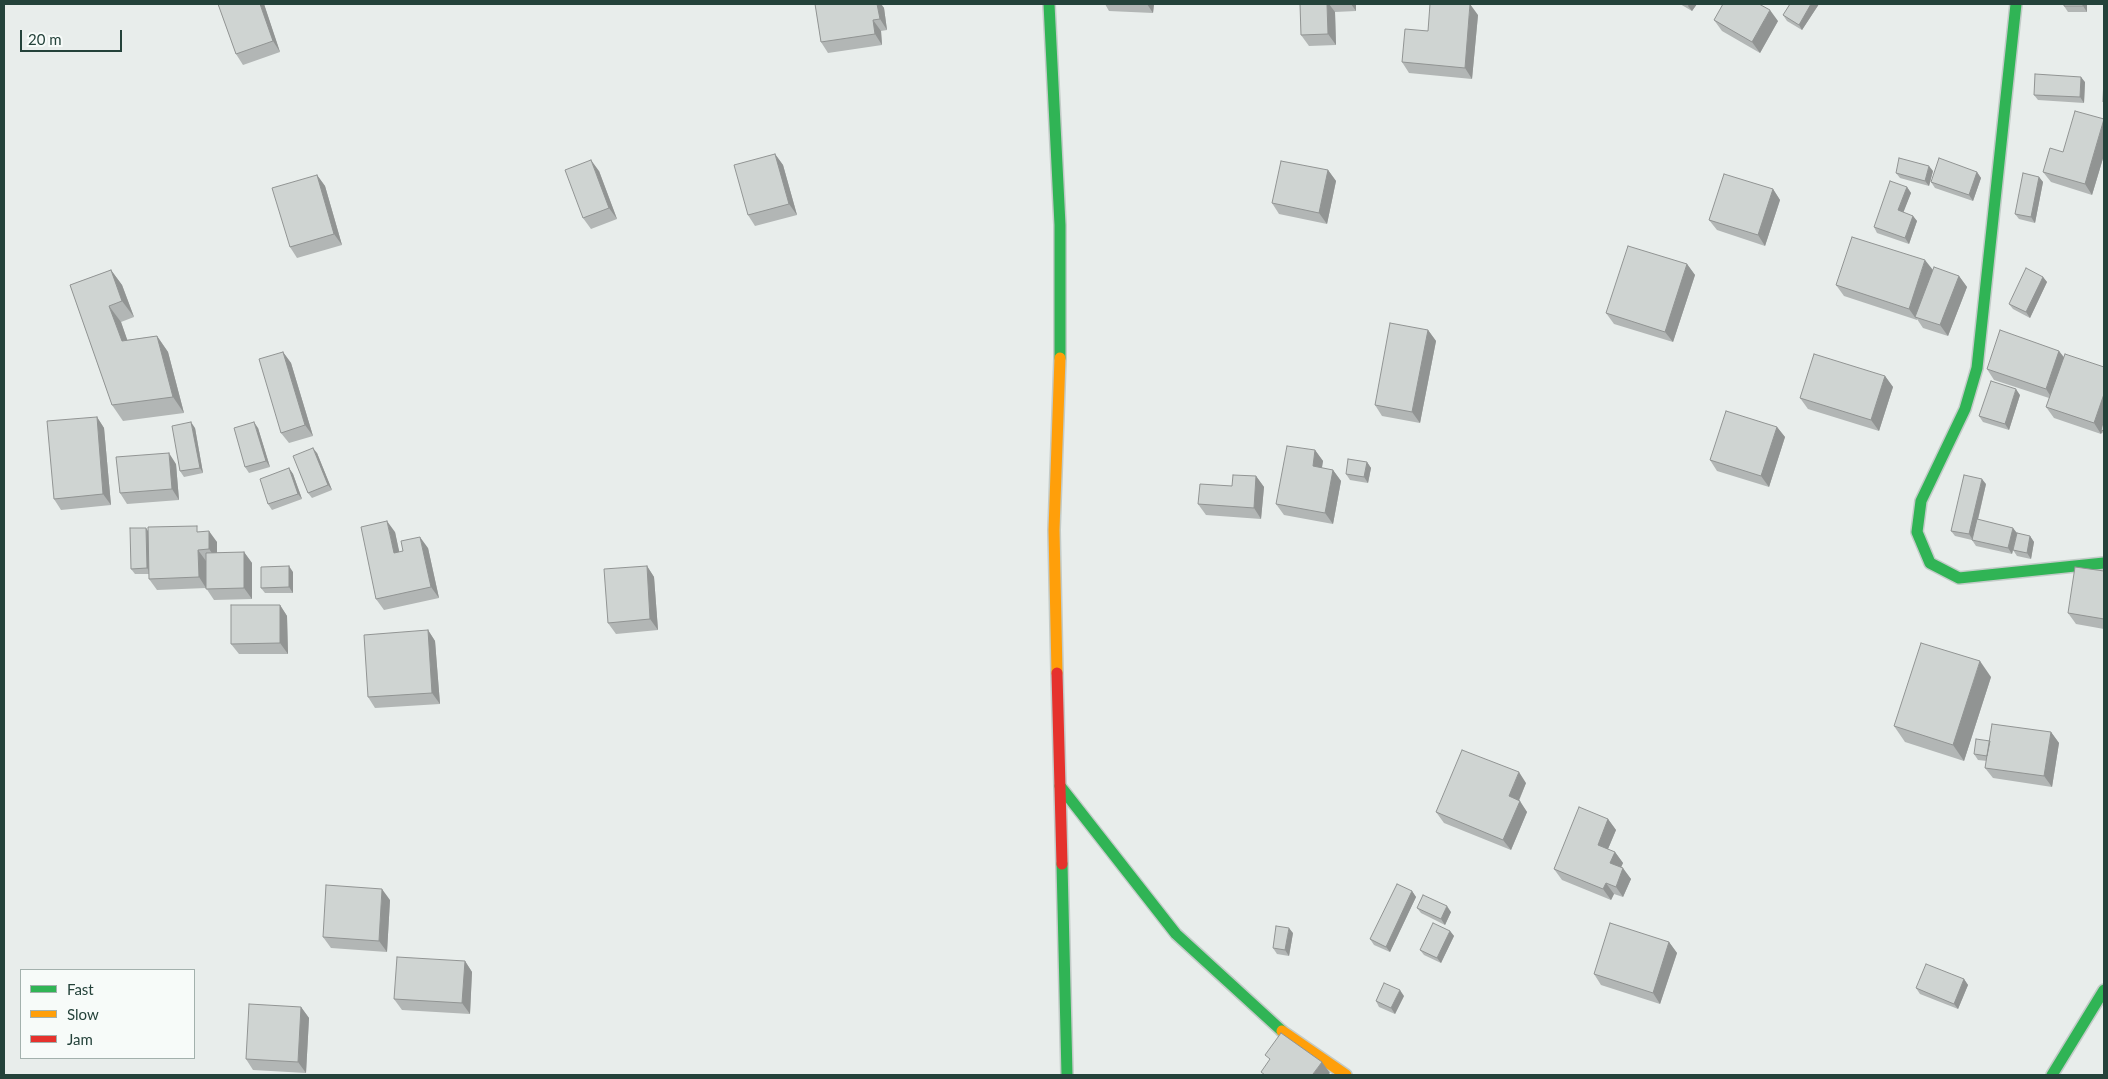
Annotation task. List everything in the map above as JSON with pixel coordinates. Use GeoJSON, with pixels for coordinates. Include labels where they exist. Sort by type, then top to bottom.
{"type":"FeatureCollection","features":[{"type":"Feature","properties":{"kind":"street"},"geometry":{"type":"LineString","coordinates":[[1049,4],[1060,224],[1060,404],[1054,530],[1067,1075]]}},
{"type":"Feature","properties":{"kind":"street"},"geometry":{"type":"LineString","coordinates":[[2016,4],[1977,368],[1966,409],[1921,501],[1917,532],[1930,563],[1959,578],[2104,562]]}},
{"type":"Feature","properties":{"kind":"street"},"geometry":{"type":"LineString","coordinates":[[1060,786],[1176,934],[1287,1035],[1346,1075]]}},
{"type":"Feature","properties":{"kind":"street"},"geometry":{"type":"LineString","coordinates":[[2052,1075],[2104,990]]}},
{"type":"Feature","properties":{"kind":"building"},"geometry":{"type":"Polygon","coordinates":[[[218,4],[260,4],[273,41],[236,54],[218,4]]]}},
{"type":"Feature","properties":{"kind":"building"},"geometry":{"type":"Polygon","coordinates":[[[815,4],[877,4],[880,19],[873,20],[875,34],[821,42],[815,4]]]}},
{"type":"Feature","properties":{"kind":"building"},"geometry":{"type":"Polygon","coordinates":[[[1300,4],[1327,4],[1328,34],[1301,35],[1300,4]]]}},
{"type":"Feature","properties":{"kind":"building"},"geometry":{"type":"Polygon","coordinates":[[[1430,4],[1470,4],[1465,68],[1402,62],[1405,29],[1428,31],[1430,4]]]}},
{"type":"Feature","properties":{"kind":"building"},"geometry":{"type":"Polygon","coordinates":[[[1723,4],[1759,4],[1770,10],[1752,42],[1714,20],[1723,4]]]}},
{"type":"Feature","properties":{"kind":"building"},"geometry":{"type":"Polygon","coordinates":[[[1790,4],[1811,4],[1799,25],[1783,15],[1790,4]]]}},
{"type":"Feature","properties":{"kind":"building"},"geometry":{"type":"Polygon","coordinates":[[[2064,4],[2083,4],[2083,6],[2064,6],[2064,4]]]}},
{"type":"Feature","properties":{"kind":"building"},"geometry":{"type":"Polygon","coordinates":[[[2035,74],[2081,77],[2080,97],[2034,95],[2035,74]]]}},
{"type":"Feature","properties":{"kind":"building"},"geometry":{"type":"Polygon","coordinates":[[[2075,111],[2104,119],[2085,184],[2043,172],[2050,148],[2063,152],[2075,111]]]}},
{"type":"Feature","properties":{"kind":"building"},"geometry":{"type":"Polygon","coordinates":[[[775,154],[789,204],[748,215],[734,165],[775,154]]]}},
{"type":"Feature","properties":{"kind":"building"},"geometry":{"type":"Polygon","coordinates":[[[1899,158],[1929,166],[1925,181],[1896,173],[1899,158]]]}},
{"type":"Feature","properties":{"kind":"building"},"geometry":{"type":"Polygon","coordinates":[[[1939,158],[1977,172],[1969,195],[1931,182],[1939,158]]]}},
{"type":"Feature","properties":{"kind":"building"},"geometry":{"type":"Polygon","coordinates":[[[591,160],[609,208],[583,218],[565,170],[591,160]]]}},
{"type":"Feature","properties":{"kind":"building"},"geometry":{"type":"Polygon","coordinates":[[[1281,161],[1328,170],[1319,213],[1272,203],[1281,161]]]}},
{"type":"Feature","properties":{"kind":"building"},"geometry":{"type":"Polygon","coordinates":[[[2023,173],[2039,177],[2031,217],[2015,214],[2023,173]]]}},
{"type":"Feature","properties":{"kind":"building"},"geometry":{"type":"Polygon","coordinates":[[[1724,174],[1773,189],[1758,235],[1709,220],[1724,174]]]}},
{"type":"Feature","properties":{"kind":"building"},"geometry":{"type":"Polygon","coordinates":[[[317,175],[334,234],[290,247],[272,188],[317,175]]]}},
{"type":"Feature","properties":{"kind":"building"},"geometry":{"type":"Polygon","coordinates":[[[1890,181],[1907,187],[1898,210],[1913,216],[1905,238],[1874,227],[1890,181]]]}},
{"type":"Feature","properties":{"kind":"building"},"geometry":{"type":"Polygon","coordinates":[[[1852,237],[1925,260],[1909,309],[1836,285],[1852,237]]]}},
{"type":"Feature","properties":{"kind":"building"},"geometry":{"type":"Polygon","coordinates":[[[1628,246],[1687,264],[1665,332],[1606,313],[1628,246]]]}},
{"type":"Feature","properties":{"kind":"building"},"geometry":{"type":"Polygon","coordinates":[[[1934,267],[1959,276],[1940,325],[1915,317],[1934,267]]]}},
{"type":"Feature","properties":{"kind":"building"},"geometry":{"type":"Polygon","coordinates":[[[2026,268],[2043,277],[2026,312],[2009,304],[2026,268]]]}},
{"type":"Feature","properties":{"kind":"building"},"geometry":{"type":"Polygon","coordinates":[[[111,270],[122,301],[109,306],[122,341],[157,336],[173,397],[112,405],[70,285],[111,270]]]}},
{"type":"Feature","properties":{"kind":"building"},"geometry":{"type":"Polygon","coordinates":[[[1390,323],[1428,330],[1412,412],[1375,405],[1390,323]]]}},
{"type":"Feature","properties":{"kind":"building"},"geometry":{"type":"Polygon","coordinates":[[[2000,330],[2059,351],[2046,389],[1987,369],[2000,330]]]}},
{"type":"Feature","properties":{"kind":"building"},"geometry":{"type":"Polygon","coordinates":[[[283,352],[305,425],[281,433],[259,359],[283,352]]]}},
{"type":"Feature","properties":{"kind":"building"},"geometry":{"type":"Polygon","coordinates":[[[1814,354],[1885,376],[1871,420],[1800,398],[1814,354]]]}},
{"type":"Feature","properties":{"kind":"building"},"geometry":{"type":"Polygon","coordinates":[[[2065,354],[2104,367],[2104,394],[2094,423],[2046,407],[2065,354]]]}},
{"type":"Feature","properties":{"kind":"building"},"geometry":{"type":"Polygon","coordinates":[[[1991,381],[2016,389],[2005,424],[1979,416],[1991,381]]]}},
{"type":"Feature","properties":{"kind":"building"},"geometry":{"type":"Polygon","coordinates":[[[1726,411],[1777,427],[1761,476],[1710,460],[1726,411]]]}},
{"type":"Feature","properties":{"kind":"building"},"geometry":{"type":"Polygon","coordinates":[[[97,417],[103,494],[54,499],[47,421],[97,417]]]}},
{"type":"Feature","properties":{"kind":"building"},"geometry":{"type":"Polygon","coordinates":[[[2104,419],[2104,431],[2101,430],[2104,419]]]}},
{"type":"Feature","properties":{"kind":"building"},"geometry":{"type":"Polygon","coordinates":[[[191,422],[200,468],[180,471],[172,426],[191,422]]]}},
{"type":"Feature","properties":{"kind":"building"},"geometry":{"type":"Polygon","coordinates":[[[254,422],[266,461],[245,467],[234,428],[254,422]]]}},
{"type":"Feature","properties":{"kind":"building"},"geometry":{"type":"Polygon","coordinates":[[[1287,446],[1315,450],[1313,466],[1333,470],[1325,513],[1276,504],[1287,446]]]}},
{"type":"Feature","properties":{"kind":"building"},"geometry":{"type":"Polygon","coordinates":[[[313,448],[328,485],[308,493],[293,456],[313,448]]]}},
{"type":"Feature","properties":{"kind":"building"},"geometry":{"type":"Polygon","coordinates":[[[169,453],[172,489],[120,493],[116,457],[169,453]]]}},
{"type":"Feature","properties":{"kind":"building"},"geometry":{"type":"Polygon","coordinates":[[[1348,459],[1367,462],[1364,477],[1346,474],[1348,459]]]}},
{"type":"Feature","properties":{"kind":"building"},"geometry":{"type":"Polygon","coordinates":[[[289,468],[298,494],[268,504],[260,479],[289,468]]]}},
{"type":"Feature","properties":{"kind":"building"},"geometry":{"type":"Polygon","coordinates":[[[1233,475],[1256,476],[1254,508],[1198,504],[1200,484],[1232,486],[1233,475]]]}},
{"type":"Feature","properties":{"kind":"building"},"geometry":{"type":"Polygon","coordinates":[[[1964,475],[1982,479],[1969,534],[1951,531],[1964,475]]]}},
{"type":"Feature","properties":{"kind":"building"},"geometry":{"type":"Polygon","coordinates":[[[1977,519],[2013,528],[2008,548],[1972,540],[1977,519]]]}},
{"type":"Feature","properties":{"kind":"building"},"geometry":{"type":"Polygon","coordinates":[[[387,521],[394,553],[403,551],[401,541],[420,537],[431,587],[376,599],[361,527],[387,521]]]}},
{"type":"Feature","properties":{"kind":"building"},"geometry":{"type":"Polygon","coordinates":[[[197,526],[197,532],[209,531],[209,549],[198,550],[199,577],[149,579],[148,527],[197,526]]]}},
{"type":"Feature","properties":{"kind":"building"},"geometry":{"type":"Polygon","coordinates":[[[130,528],[146,528],[147,568],[131,569],[130,528]]]}},
{"type":"Feature","properties":{"kind":"building"},"geometry":{"type":"Polygon","coordinates":[[[2017,533],[2030,536],[2027,553],[2013,550],[2017,533]]]}},
{"type":"Feature","properties":{"kind":"building"},"geometry":{"type":"Polygon","coordinates":[[[244,552],[244,588],[206,589],[206,553],[244,552]]]}},
{"type":"Feature","properties":{"kind":"building"},"geometry":{"type":"Polygon","coordinates":[[[289,566],[289,587],[261,588],[261,567],[289,566]]]}},
{"type":"Feature","properties":{"kind":"building"},"geometry":{"type":"Polygon","coordinates":[[[647,566],[650,619],[608,623],[604,569],[647,566]]]}},
{"type":"Feature","properties":{"kind":"building"},"geometry":{"type":"Polygon","coordinates":[[[2075,567],[2104,571],[2104,619],[2068,613],[2075,567]]]}},
{"type":"Feature","properties":{"kind":"building"},"geometry":{"type":"Polygon","coordinates":[[[231,605],[280,605],[280,643],[231,644],[231,605]]]}},
{"type":"Feature","properties":{"kind":"building"},"geometry":{"type":"Polygon","coordinates":[[[428,630],[432,693],[368,697],[364,635],[428,630]]]}},
{"type":"Feature","properties":{"kind":"building"},"geometry":{"type":"Polygon","coordinates":[[[1921,643],[1980,661],[1953,745],[1894,726],[1921,643]]]}},
{"type":"Feature","properties":{"kind":"building"},"geometry":{"type":"Polygon","coordinates":[[[1992,724],[2051,732],[2044,776],[1985,768],[1992,724]]]}},
{"type":"Feature","properties":{"kind":"building"},"geometry":{"type":"Polygon","coordinates":[[[1976,739],[1990,741],[1987,756],[1974,754],[1976,739]]]}},
{"type":"Feature","properties":{"kind":"building"},"geometry":{"type":"Polygon","coordinates":[[[1462,750],[1519,772],[1509,796],[1520,801],[1503,840],[1436,812],[1462,750]]]}},
{"type":"Feature","properties":{"kind":"building"},"geometry":{"type":"Polygon","coordinates":[[[1579,807],[1608,819],[1598,845],[1615,852],[1610,863],[1623,868],[1616,887],[1606,883],[1603,889],[1554,869],[1579,807]]]}},
{"type":"Feature","properties":{"kind":"building"},"geometry":{"type":"Polygon","coordinates":[[[1397,884],[1412,891],[1386,947],[1370,939],[1397,884]]]}},
{"type":"Feature","properties":{"kind":"building"},"geometry":{"type":"Polygon","coordinates":[[[326,885],[382,889],[379,941],[323,937],[326,885]]]}},
{"type":"Feature","properties":{"kind":"building"},"geometry":{"type":"Polygon","coordinates":[[[1423,895],[1447,906],[1441,919],[1417,908],[1423,895]]]}},
{"type":"Feature","properties":{"kind":"building"},"geometry":{"type":"Polygon","coordinates":[[[1433,923],[1450,931],[1437,958],[1420,950],[1433,923]]]}},
{"type":"Feature","properties":{"kind":"building"},"geometry":{"type":"Polygon","coordinates":[[[1610,923],[1669,942],[1653,993],[1594,974],[1610,923]]]}},
{"type":"Feature","properties":{"kind":"building"},"geometry":{"type":"Polygon","coordinates":[[[1276,926],[1289,928],[1285,950],[1273,948],[1276,926]]]}},
{"type":"Feature","properties":{"kind":"building"},"geometry":{"type":"Polygon","coordinates":[[[397,957],[465,961],[462,1003],[394,999],[397,957]]]}},
{"type":"Feature","properties":{"kind":"building"},"geometry":{"type":"Polygon","coordinates":[[[1926,964],[1964,979],[1954,1004],[1916,988],[1926,964]]]}},
{"type":"Feature","properties":{"kind":"building"},"geometry":{"type":"Polygon","coordinates":[[[1384,983],[1400,990],[1391,1008],[1376,1001],[1384,983]]]}},
{"type":"Feature","properties":{"kind":"building"},"geometry":{"type":"Polygon","coordinates":[[[249,1004],[301,1007],[298,1062],[246,1059],[249,1004]]]}},
{"type":"Feature","properties":{"kind":"building"},"geometry":{"type":"Polygon","coordinates":[[[1281,1033],[1322,1062],[1313,1074],[1315,1075],[1265,1075],[1261,1072],[1270,1059],[1265,1055],[1281,1033]]]}},
{"type":"Feature","properties":{"kind":"traffic: fast"},"geometry":{"type":"LineString","coordinates":[[1049,4],[1060,225],[1060,358]]}},
{"type":"Feature","properties":{"kind":"traffic: fast"},"geometry":{"type":"LineString","coordinates":[[2016,4],[1977,368],[1965,409],[1921,501],[1917,532],[1930,563],[1959,578],[2104,563]]}},
{"type":"Feature","properties":{"kind":"traffic: fast"},"geometry":{"type":"LineString","coordinates":[[1060,786],[1176,934],[1282,1031]]}},
{"type":"Feature","properties":{"kind":"traffic: fast"},"geometry":{"type":"LineString","coordinates":[[1062,864],[1067,1075]]}},
{"type":"Feature","properties":{"kind":"traffic: fast"},"geometry":{"type":"LineString","coordinates":[[2052,1075],[2104,990]]}},
{"type":"Feature","properties":{"kind":"traffic: slow"},"geometry":{"type":"LineString","coordinates":[[1057,673],[1054,530],[1060,358]]}},
{"type":"Feature","properties":{"kind":"traffic: slow"},"geometry":{"type":"LineString","coordinates":[[1282,1031],[1346,1075]]}},
{"type":"Feature","properties":{"kind":"traffic: jam"},"geometry":{"type":"LineString","coordinates":[[1057,673],[1062,864]]}}]}
